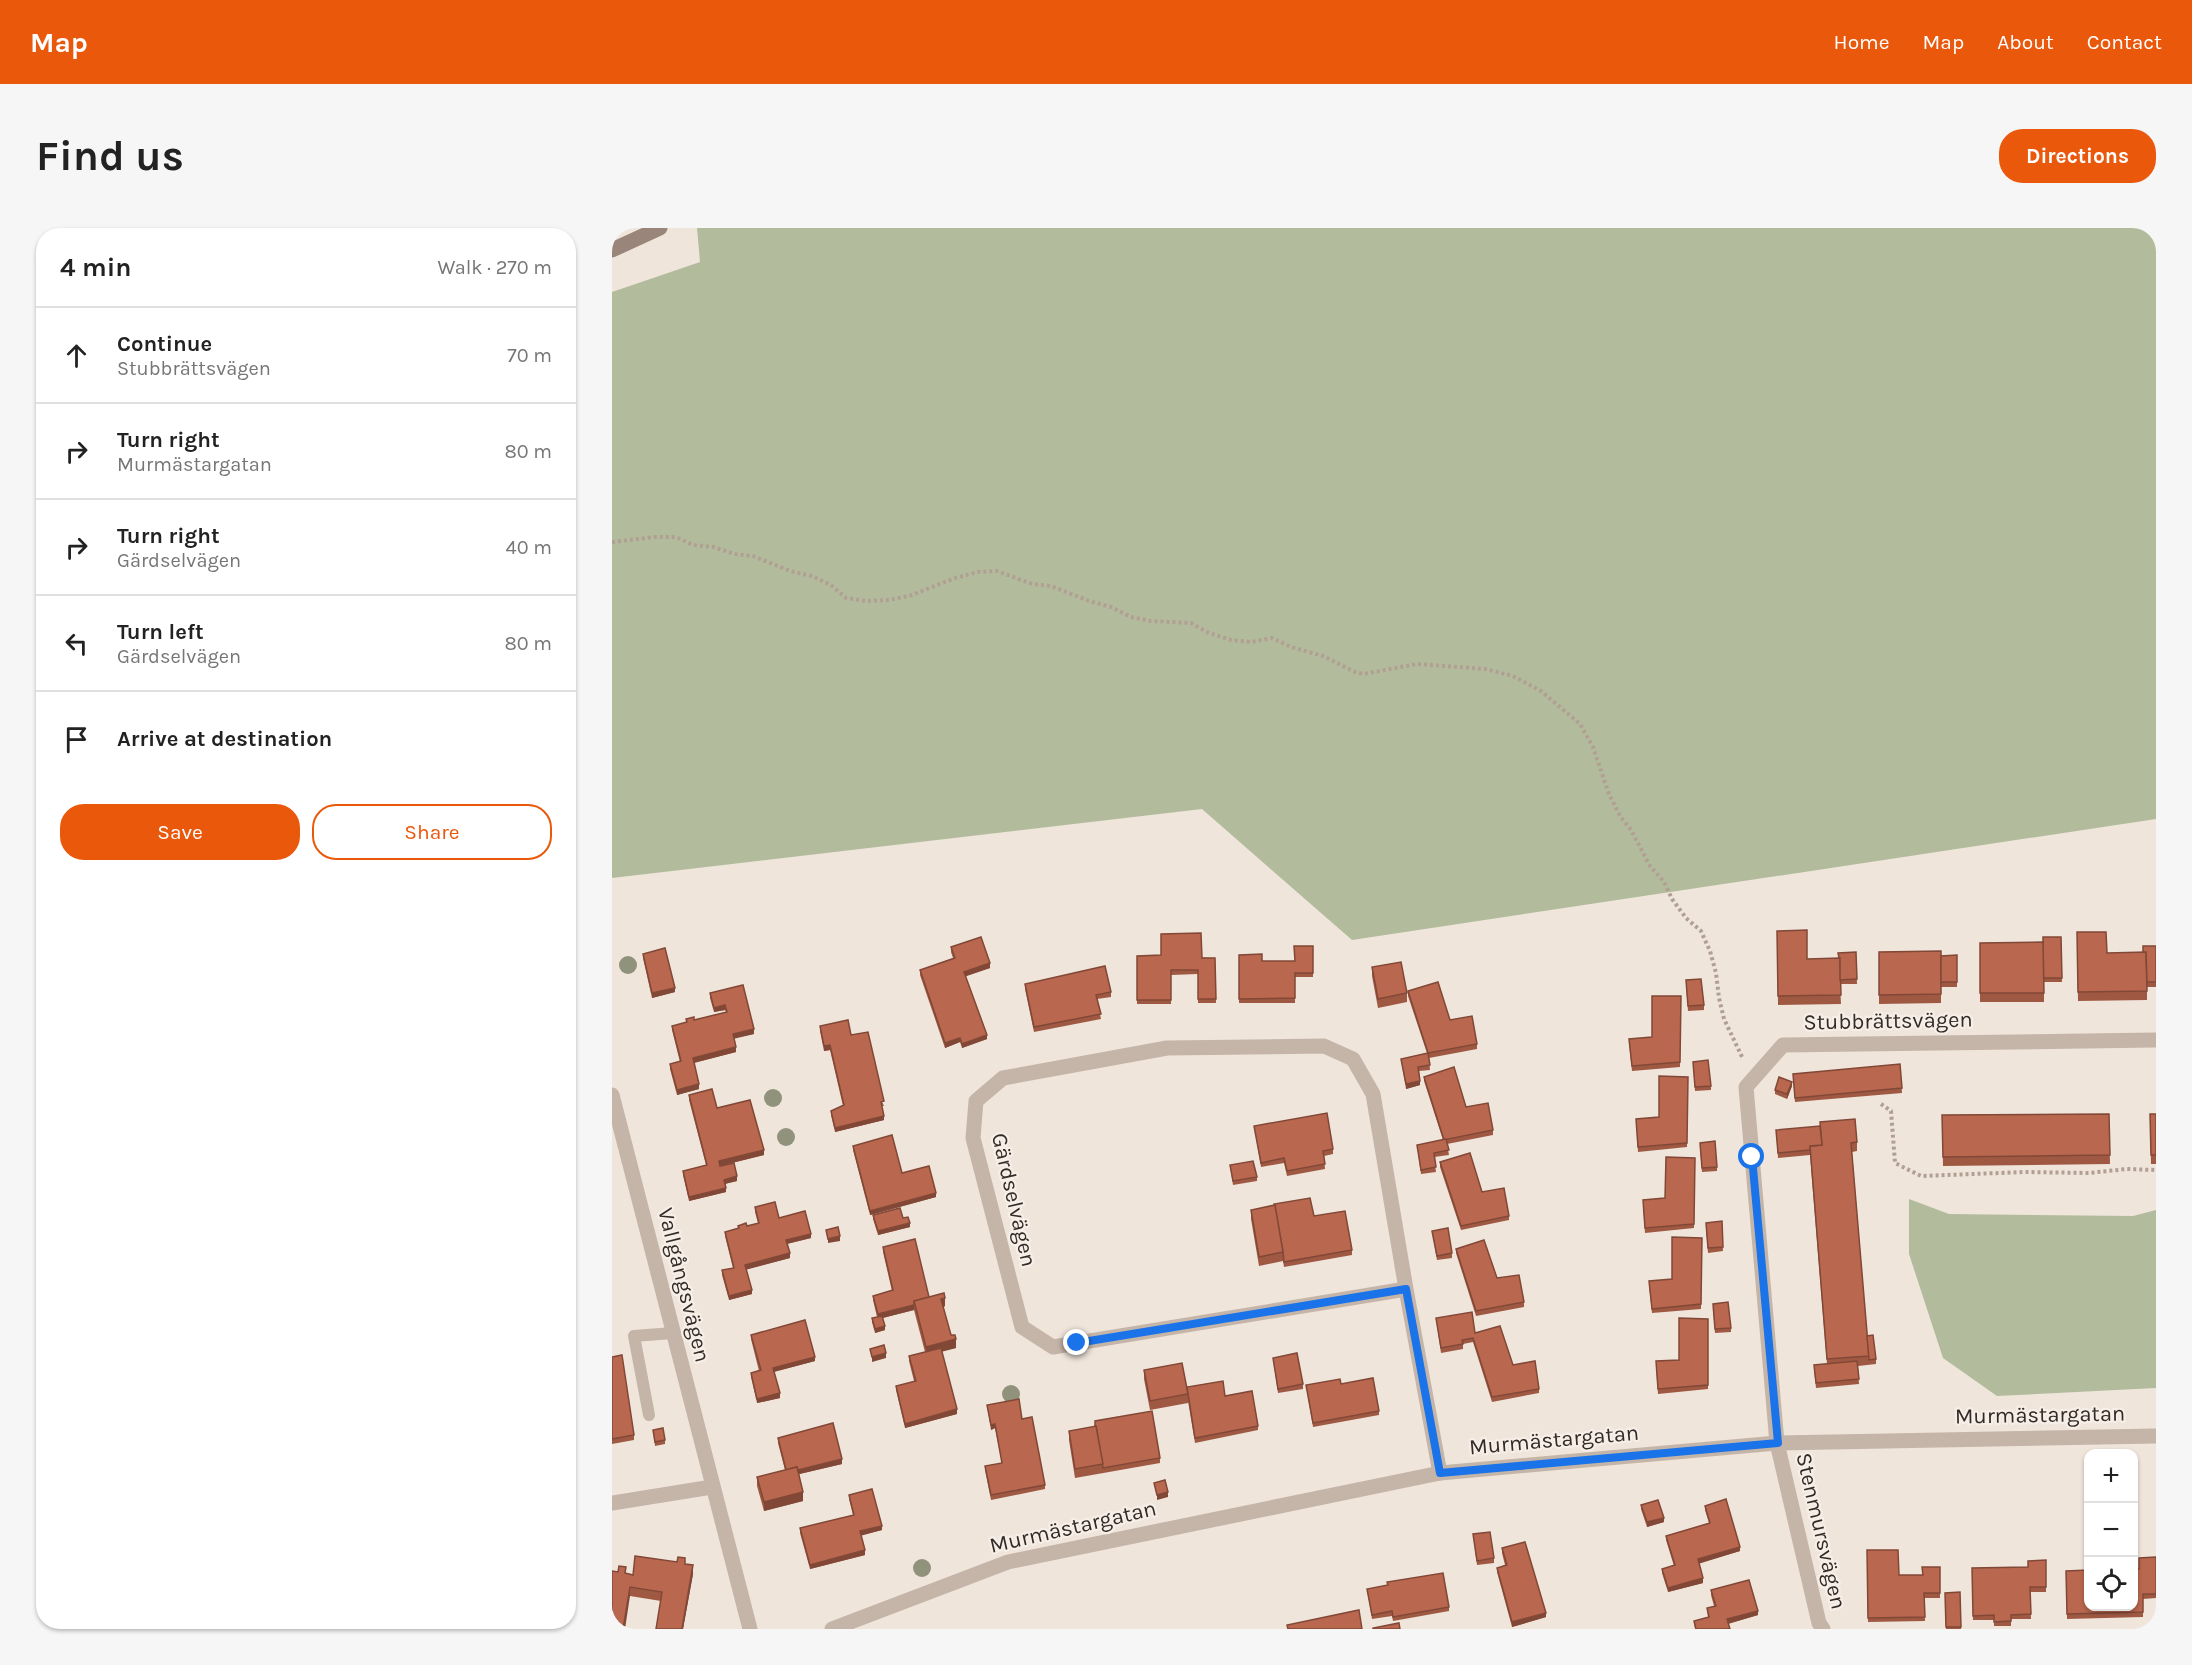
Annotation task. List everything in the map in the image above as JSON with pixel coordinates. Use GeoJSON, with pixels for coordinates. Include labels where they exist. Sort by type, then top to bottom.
{"type":"FeatureCollection","features":[{"type":"Feature","properties":{"kind":"street"},"geometry":{"type":"LineString","coordinates":[[612,250],[660,228]]}},
{"type":"Feature","properties":{"kind":"street","name":"Stubbrättsvägen"},"geometry":{"type":"LineString","coordinates":[[1778,1443],[1746,1087],[1783,1045],[2156,1040]]}},
{"type":"Feature","properties":{"kind":"street","name":"Gärdselvägen"},"geometry":{"type":"LineString","coordinates":[[1406,1289],[1053,1347],[1022,1327],[973,1138],[976,1101],[1003,1078],[1167,1048],[1324,1046],[1353,1059],[1373,1094],[1440,1473]]}},
{"type":"Feature","properties":{"kind":"street","name":"Vallgångsvägen"},"geometry":{"type":"LineString","coordinates":[[612,1095],[614,1113],[750,1629]]}},
{"type":"Feature","properties":{"kind":"street","name":"Murmästargatan"},"geometry":{"type":"LineString","coordinates":[[832,1629],[1008,1562],[1440,1473],[1778,1443],[2156,1436]]}},
{"type":"Feature","properties":{"kind":"street","name":"Stenmursvägen"},"geometry":{"type":"LineString","coordinates":[[1778,1443],[1819,1623],[1823,1629]]}},
{"type":"Feature","properties":{"kind":"street"},"geometry":{"type":"LineString","coordinates":[[612,1503],[712,1487]]}},
{"type":"Feature","properties":{"kind":"lane"},"geometry":{"type":"LineString","coordinates":[[650,1415],[634,1336],[673,1333]]}},
{"type":"Feature","properties":{"kind":"path"},"geometry":{"type":"LineString","coordinates":[[612,542],[676,537],[693,545],[714,547],[734,554],[753,556],[790,571],[812,576],[831,585],[846,598],[866,600],[890,600],[912,595],[955,578],[978,572],[997,572],[1032,584],[1052,586],[1111,607],[1131,617],[1151,621],[1191,623],[1209,633],[1231,640],[1251,642],[1272,638],[1291,647],[1323,656],[1363,674],[1417,664],[1433,664],[1485,669],[1513,676],[1541,691],[1580,724],[1593,747],[1609,794],[1620,816],[1631,830],[1650,866],[1664,882],[1672,899],[1686,918],[1701,931],[1716,973],[1724,1019],[1740,1055],[1757,1074]]}},
{"type":"Feature","properties":{"kind":"path"},"geometry":{"type":"LineString","coordinates":[[1881,1104],[1892,1111],[1895,1163],[1921,1176],[2025,1172],[2089,1173],[2127,1168],[2156,1170]]}},
{"type":"Feature","properties":{"kind":"green space"},"geometry":{"type":"Polygon","coordinates":[[[697,228],[2156,228],[2156,819],[1352,940],[1202,809],[612,878],[612,292],[700,262],[697,228]]]}},
{"type":"Feature","properties":{"kind":"green space"},"geometry":{"type":"Polygon","coordinates":[[[1909,1199],[1949,1214],[2133,1216],[2156,1210],[2156,1388],[1997,1396],[1943,1358],[1909,1254],[1909,1199]]]}},
{"type":"Feature","properties":{"kind":"building"},"geometry":{"type":"Polygon","coordinates":[[[1807,930],[1807,959],[1840,958],[1841,995],[1778,996],[1777,931],[1807,930]]]}},
{"type":"Feature","properties":{"kind":"building"},"geometry":{"type":"Polygon","coordinates":[[[2077,932],[2106,932],[2107,953],[2146,952],[2147,991],[2078,992],[2077,932]]]}},
{"type":"Feature","properties":{"kind":"building"},"geometry":{"type":"Polygon","coordinates":[[[1201,933],[1202,958],[1215,958],[1216,999],[1198,999],[1198,970],[1171,970],[1171,1000],[1137,1000],[1137,956],[1161,955],[1161,934],[1201,933]]]}},
{"type":"Feature","properties":{"kind":"building"},"geometry":{"type":"Polygon","coordinates":[[[981,937],[990,963],[964,972],[987,1035],[962,1044],[960,1038],[945,1043],[920,970],[955,958],[951,947],[981,937]]]}},
{"type":"Feature","properties":{"kind":"building"},"geometry":{"type":"Polygon","coordinates":[[[2043,937],[2061,937],[2062,978],[2043,978],[2043,937]]]}},
{"type":"Feature","properties":{"kind":"building"},"geometry":{"type":"Polygon","coordinates":[[[2043,942],[2044,993],[1980,993],[1980,943],[2043,942]]]}},
{"type":"Feature","properties":{"kind":"building"},"geometry":{"type":"Polygon","coordinates":[[[1294,946],[1313,946],[1313,973],[1295,973],[1295,998],[1239,999],[1239,955],[1262,954],[1262,961],[1295,961],[1294,946]]]}},
{"type":"Feature","properties":{"kind":"building"},"geometry":{"type":"Polygon","coordinates":[[[2143,946],[2156,946],[2156,982],[2147,982],[2146,952],[2143,952],[2143,946]]]}},
{"type":"Feature","properties":{"kind":"building"},"geometry":{"type":"Polygon","coordinates":[[[665,948],[675,988],[652,993],[643,954],[665,948]]]}},
{"type":"Feature","properties":{"kind":"building"},"geometry":{"type":"Polygon","coordinates":[[[1941,951],[1941,994],[1879,995],[1879,952],[1941,951]]]}},
{"type":"Feature","properties":{"kind":"building"},"geometry":{"type":"Polygon","coordinates":[[[1856,952],[1857,979],[1840,980],[1838,953],[1856,952]]]}},
{"type":"Feature","properties":{"kind":"building"},"geometry":{"type":"Polygon","coordinates":[[[1957,955],[1957,982],[1941,982],[1941,956],[1957,955]]]}},
{"type":"Feature","properties":{"kind":"building"},"geometry":{"type":"Polygon","coordinates":[[[1401,962],[1407,993],[1378,999],[1372,967],[1401,962]]]}},
{"type":"Feature","properties":{"kind":"building"},"geometry":{"type":"Polygon","coordinates":[[[1105,966],[1111,992],[1096,995],[1101,1014],[1034,1027],[1025,984],[1105,966]]]}},
{"type":"Feature","properties":{"kind":"building"},"geometry":{"type":"Polygon","coordinates":[[[1701,979],[1704,1005],[1688,1006],[1686,980],[1701,979]]]}},
{"type":"Feature","properties":{"kind":"building"},"geometry":{"type":"Polygon","coordinates":[[[1438,982],[1450,1020],[1472,1016],[1477,1044],[1428,1053],[1408,991],[1438,982]]]}},
{"type":"Feature","properties":{"kind":"building"},"geometry":{"type":"Polygon","coordinates":[[[743,985],[754,1029],[733,1034],[736,1047],[693,1058],[699,1084],[677,1090],[670,1064],[681,1061],[672,1026],[687,1022],[686,1019],[694,1017],[694,1020],[727,1012],[725,1005],[714,1008],[710,993],[743,985]]]}},
{"type":"Feature","properties":{"kind":"building"},"geometry":{"type":"Polygon","coordinates":[[[1652,996],[1681,996],[1680,1062],[1632,1066],[1629,1039],[1652,1037],[1652,996]]]}},
{"type":"Feature","properties":{"kind":"building"},"geometry":{"type":"Polygon","coordinates":[[[848,1020],[851,1035],[868,1032],[884,1101],[881,1102],[884,1116],[835,1128],[831,1111],[844,1105],[830,1045],[824,1046],[820,1026],[848,1020]]]}},
{"type":"Feature","properties":{"kind":"building"},"geometry":{"type":"Polygon","coordinates":[[[1428,1053],[1430,1065],[1418,1067],[1420,1081],[1406,1084],[1401,1059],[1428,1053]]]}},
{"type":"Feature","properties":{"kind":"building"},"geometry":{"type":"Polygon","coordinates":[[[1708,1060],[1711,1086],[1695,1087],[1693,1062],[1708,1060]]]}},
{"type":"Feature","properties":{"kind":"building"},"geometry":{"type":"Polygon","coordinates":[[[1900,1064],[1902,1088],[1795,1098],[1793,1074],[1900,1064]]]}},
{"type":"Feature","properties":{"kind":"building"},"geometry":{"type":"Polygon","coordinates":[[[1454,1067],[1466,1107],[1488,1103],[1493,1130],[1444,1140],[1424,1077],[1454,1067]]]}},
{"type":"Feature","properties":{"kind":"building"},"geometry":{"type":"Polygon","coordinates":[[[1659,1076],[1688,1077],[1687,1143],[1638,1147],[1636,1119],[1659,1117],[1659,1076]]]}},
{"type":"Feature","properties":{"kind":"building"},"geometry":{"type":"Polygon","coordinates":[[[1779,1077],[1792,1082],[1787,1094],[1775,1090],[1779,1077]]]}},
{"type":"Feature","properties":{"kind":"building"},"geometry":{"type":"Polygon","coordinates":[[[712,1089],[717,1108],[750,1100],[764,1150],[719,1161],[720,1166],[734,1163],[737,1176],[724,1180],[726,1188],[689,1197],[683,1171],[707,1165],[689,1095],[712,1089]]]}},
{"type":"Feature","properties":{"kind":"building"},"geometry":{"type":"Polygon","coordinates":[[[1327,1113],[1333,1149],[1323,1151],[1325,1164],[1287,1171],[1284,1158],[1261,1163],[1254,1126],[1327,1113]]]}},
{"type":"Feature","properties":{"kind":"building"},"geometry":{"type":"Polygon","coordinates":[[[2109,1114],[2110,1155],[1943,1157],[1942,1115],[2109,1114]]]}},
{"type":"Feature","properties":{"kind":"building"},"geometry":{"type":"Polygon","coordinates":[[[2150,1114],[2156,1114],[2156,1155],[2151,1155],[2150,1114]]]}},
{"type":"Feature","properties":{"kind":"building"},"geometry":{"type":"Polygon","coordinates":[[[1855,1119],[1857,1142],[1851,1143],[1869,1356],[1827,1359],[1810,1146],[1822,1145],[1820,1122],[1855,1119]]]}},
{"type":"Feature","properties":{"kind":"building"},"geometry":{"type":"Polygon","coordinates":[[[1820,1126],[1822,1145],[1810,1146],[1810,1150],[1778,1153],[1776,1130],[1820,1126]]]}},
{"type":"Feature","properties":{"kind":"building"},"geometry":{"type":"Polygon","coordinates":[[[892,1135],[902,1173],[929,1166],[936,1193],[870,1211],[853,1146],[892,1135]]]}},
{"type":"Feature","properties":{"kind":"building"},"geometry":{"type":"Polygon","coordinates":[[[1446,1139],[1449,1150],[1434,1153],[1436,1167],[1421,1170],[1417,1145],[1446,1139]]]}},
{"type":"Feature","properties":{"kind":"building"},"geometry":{"type":"Polygon","coordinates":[[[1715,1141],[1717,1167],[1702,1168],[1700,1143],[1715,1141]]]}},
{"type":"Feature","properties":{"kind":"building"},"geometry":{"type":"Polygon","coordinates":[[[1470,1153],[1482,1192],[1504,1188],[1509,1216],[1461,1226],[1440,1162],[1470,1153]]]}},
{"type":"Feature","properties":{"kind":"building"},"geometry":{"type":"Polygon","coordinates":[[[1666,1157],[1695,1158],[1694,1224],[1645,1228],[1643,1200],[1665,1198],[1666,1157]]]}},
{"type":"Feature","properties":{"kind":"building"},"geometry":{"type":"Polygon","coordinates":[[[1253,1161],[1257,1177],[1233,1181],[1230,1165],[1253,1161]]]}},
{"type":"Feature","properties":{"kind":"building"},"geometry":{"type":"Polygon","coordinates":[[[1310,1198],[1314,1216],[1345,1211],[1352,1250],[1284,1262],[1274,1204],[1310,1198]]]}},
{"type":"Feature","properties":{"kind":"building"},"geometry":{"type":"Polygon","coordinates":[[[775,1202],[779,1218],[805,1211],[811,1234],[786,1240],[790,1253],[745,1265],[752,1290],[729,1296],[722,1270],[734,1268],[725,1232],[739,1228],[738,1226],[746,1223],[747,1226],[759,1223],[755,1207],[775,1202]]]}},
{"type":"Feature","properties":{"kind":"building"},"geometry":{"type":"Polygon","coordinates":[[[1275,1205],[1283,1252],[1259,1257],[1251,1210],[1275,1205]]]}},
{"type":"Feature","properties":{"kind":"building"},"geometry":{"type":"Polygon","coordinates":[[[900,1208],[903,1218],[908,1217],[910,1223],[878,1231],[873,1215],[900,1208]]]}},
{"type":"Feature","properties":{"kind":"building"},"geometry":{"type":"Polygon","coordinates":[[[1722,1221],[1723,1247],[1708,1248],[1706,1223],[1722,1221]]]}},
{"type":"Feature","properties":{"kind":"building"},"geometry":{"type":"Polygon","coordinates":[[[838,1227],[840,1236],[828,1239],[826,1230],[838,1227]]]}},
{"type":"Feature","properties":{"kind":"building"},"geometry":{"type":"Polygon","coordinates":[[[1448,1228],[1452,1253],[1437,1256],[1432,1231],[1448,1228]]]}},
{"type":"Feature","properties":{"kind":"building"},"geometry":{"type":"Polygon","coordinates":[[[1672,1237],[1702,1238],[1701,1304],[1652,1309],[1649,1281],[1672,1279],[1672,1237]]]}},
{"type":"Feature","properties":{"kind":"building"},"geometry":{"type":"Polygon","coordinates":[[[915,1239],[929,1297],[914,1301],[914,1305],[878,1314],[873,1296],[893,1290],[883,1247],[915,1239]]]}},
{"type":"Feature","properties":{"kind":"building"},"geometry":{"type":"Polygon","coordinates":[[[1484,1240],[1497,1278],[1519,1275],[1524,1302],[1476,1311],[1456,1249],[1484,1240]]]}},
{"type":"Feature","properties":{"kind":"building"},"geometry":{"type":"Polygon","coordinates":[[[944,1293],[945,1298],[941,1299],[951,1335],[955,1335],[956,1339],[926,1347],[914,1301],[944,1293]]]}},
{"type":"Feature","properties":{"kind":"building"},"geometry":{"type":"Polygon","coordinates":[[[1728,1302],[1731,1328],[1715,1329],[1713,1304],[1728,1302]]]}},
{"type":"Feature","properties":{"kind":"building"},"geometry":{"type":"Polygon","coordinates":[[[1472,1312],[1475,1333],[1500,1326],[1513,1365],[1535,1361],[1539,1389],[1492,1397],[1473,1338],[1462,1340],[1463,1344],[1441,1348],[1436,1318],[1472,1312]]]}},
{"type":"Feature","properties":{"kind":"building"},"geometry":{"type":"Polygon","coordinates":[[[882,1316],[885,1326],[875,1329],[872,1318],[882,1316]]]}},
{"type":"Feature","properties":{"kind":"building"},"geometry":{"type":"Polygon","coordinates":[[[1679,1318],[1708,1319],[1708,1385],[1658,1389],[1656,1361],[1679,1360],[1679,1318]]]}},
{"type":"Feature","properties":{"kind":"building"},"geometry":{"type":"Polygon","coordinates":[[[805,1320],[815,1357],[773,1368],[780,1393],[757,1399],[751,1373],[761,1370],[751,1335],[805,1320]]]}},
{"type":"Feature","properties":{"kind":"building"},"geometry":{"type":"Polygon","coordinates":[[[1873,1335],[1876,1359],[1869,1360],[1867,1336],[1873,1335]]]}},
{"type":"Feature","properties":{"kind":"building"},"geometry":{"type":"Polygon","coordinates":[[[884,1345],[886,1353],[872,1357],[870,1349],[884,1345]]]}},
{"type":"Feature","properties":{"kind":"building"},"geometry":{"type":"Polygon","coordinates":[[[941,1348],[957,1409],[905,1424],[896,1386],[916,1381],[909,1356],[941,1348]]]}},
{"type":"Feature","properties":{"kind":"building"},"geometry":{"type":"Polygon","coordinates":[[[1297,1353],[1303,1384],[1278,1389],[1273,1358],[1297,1353]]]}},
{"type":"Feature","properties":{"kind":"building"},"geometry":{"type":"Polygon","coordinates":[[[622,1355],[634,1435],[612,1439],[612,1357],[622,1355]]]}},
{"type":"Feature","properties":{"kind":"building"},"geometry":{"type":"Polygon","coordinates":[[[1857,1361],[1859,1379],[1816,1383],[1814,1365],[1857,1361]]]}},
{"type":"Feature","properties":{"kind":"building"},"geometry":{"type":"Polygon","coordinates":[[[1182,1363],[1188,1394],[1150,1401],[1144,1370],[1182,1363]]]}},
{"type":"Feature","properties":{"kind":"building"},"geometry":{"type":"Polygon","coordinates":[[[1373,1378],[1379,1411],[1313,1423],[1306,1385],[1340,1379],[1341,1384],[1373,1378]]]}},
{"type":"Feature","properties":{"kind":"building"},"geometry":{"type":"Polygon","coordinates":[[[1223,1381],[1225,1396],[1252,1391],[1258,1426],[1195,1438],[1187,1387],[1223,1381]]]}},
{"type":"Feature","properties":{"kind":"building"},"geometry":{"type":"Polygon","coordinates":[[[1019,1399],[1022,1419],[1032,1417],[1045,1485],[991,1495],[985,1466],[1002,1463],[995,1424],[991,1425],[987,1405],[1019,1399]]]}},
{"type":"Feature","properties":{"kind":"building"},"geometry":{"type":"Polygon","coordinates":[[[1152,1411],[1160,1458],[1103,1468],[1095,1421],[1152,1411]]]}},
{"type":"Feature","properties":{"kind":"building"},"geometry":{"type":"Polygon","coordinates":[[[833,1423],[842,1459],[798,1470],[797,1467],[786,1470],[778,1438],[833,1423]]]}},
{"type":"Feature","properties":{"kind":"building"},"geometry":{"type":"Polygon","coordinates":[[[1096,1426],[1103,1464],[1075,1469],[1069,1431],[1096,1426]]]}},
{"type":"Feature","properties":{"kind":"building"},"geometry":{"type":"Polygon","coordinates":[[[663,1428],[665,1440],[655,1442],[653,1430],[663,1428]]]}},
{"type":"Feature","properties":{"kind":"building"},"geometry":{"type":"Polygon","coordinates":[[[797,1467],[803,1492],[764,1502],[757,1477],[797,1467]]]}},
{"type":"Feature","properties":{"kind":"building"},"geometry":{"type":"Polygon","coordinates":[[[1165,1480],[1168,1492],[1157,1495],[1154,1483],[1165,1480]]]}},
{"type":"Feature","properties":{"kind":"building"},"geometry":{"type":"Polygon","coordinates":[[[872,1489],[882,1526],[860,1531],[865,1550],[810,1565],[800,1528],[854,1515],[849,1495],[872,1489]]]}},
{"type":"Feature","properties":{"kind":"building"},"geometry":{"type":"Polygon","coordinates":[[[1726,1499],[1740,1547],[1698,1559],[1703,1578],[1668,1588],[1662,1569],[1675,1565],[1666,1536],[1710,1523],[1705,1506],[1726,1499]]]}},
{"type":"Feature","properties":{"kind":"building"},"geometry":{"type":"Polygon","coordinates":[[[1658,1500],[1664,1518],[1647,1522],[1641,1505],[1658,1500]]]}},
{"type":"Feature","properties":{"kind":"building"},"geometry":{"type":"Polygon","coordinates":[[[1490,1532],[1494,1558],[1477,1561],[1473,1534],[1490,1532]]]}},
{"type":"Feature","properties":{"kind":"building"},"geometry":{"type":"Polygon","coordinates":[[[1525,1542],[1546,1613],[1512,1622],[1497,1568],[1507,1565],[1502,1548],[1525,1542]]]}},
{"type":"Feature","properties":{"kind":"building"},"geometry":{"type":"Polygon","coordinates":[[[1867,1550],[1898,1550],[1899,1575],[1923,1575],[1922,1567],[1940,1567],[1940,1593],[1924,1593],[1925,1617],[1868,1618],[1867,1550]]]}},
{"type":"Feature","properties":{"kind":"building"},"geometry":{"type":"Polygon","coordinates":[[[635,1556],[677,1562],[678,1557],[685,1558],[685,1564],[693,1565],[682,1629],[656,1629],[662,1592],[630,1587],[623,1629],[612,1629],[612,1571],[618,1572],[619,1566],[626,1567],[625,1573],[633,1575],[635,1556]]]}},
{"type":"Feature","properties":{"kind":"building"},"geometry":{"type":"Polygon","coordinates":[[[2156,1557],[2156,1594],[2143,1594],[2143,1612],[2067,1614],[2066,1571],[2084,1570],[2084,1611],[2138,1611],[2139,1558],[2156,1557]]]}},
{"type":"Feature","properties":{"kind":"building"},"geometry":{"type":"Polygon","coordinates":[[[2046,1560],[2046,1587],[2030,1587],[2031,1614],[2011,1615],[2011,1621],[1994,1622],[1994,1615],[1973,1616],[1972,1568],[2028,1567],[2028,1561],[2046,1560]]]}},
{"type":"Feature","properties":{"kind":"building"},"geometry":{"type":"Polygon","coordinates":[[[1443,1573],[1449,1607],[1393,1617],[1392,1611],[1372,1615],[1367,1589],[1388,1585],[1387,1582],[1443,1573]]]}},
{"type":"Feature","properties":{"kind":"building"},"geometry":{"type":"Polygon","coordinates":[[[1749,1580],[1758,1611],[1727,1619],[1730,1629],[1696,1629],[1694,1621],[1709,1617],[1707,1608],[1716,1606],[1711,1590],[1749,1580]]]}},
{"type":"Feature","properties":{"kind":"building"},"geometry":{"type":"Polygon","coordinates":[[[1960,1592],[1961,1627],[1946,1627],[1945,1593],[1960,1592]]]}},
{"type":"Feature","properties":{"kind":"building"},"geometry":{"type":"Polygon","coordinates":[[[1359,1610],[1362,1629],[1288,1629],[1287,1625],[1359,1610]]]}},
{"type":"Feature","properties":{"kind":"building"},"geometry":{"type":"Polygon","coordinates":[[[1399,1623],[1400,1629],[1373,1629],[1373,1628],[1399,1623]]]}},
{"type":"Feature","properties":{"kind":"route"},"geometry":{"type":"LineString","coordinates":[[1077,1343],[1406,1289],[1440,1473],[1778,1443],[1752,1157]]}}]}
